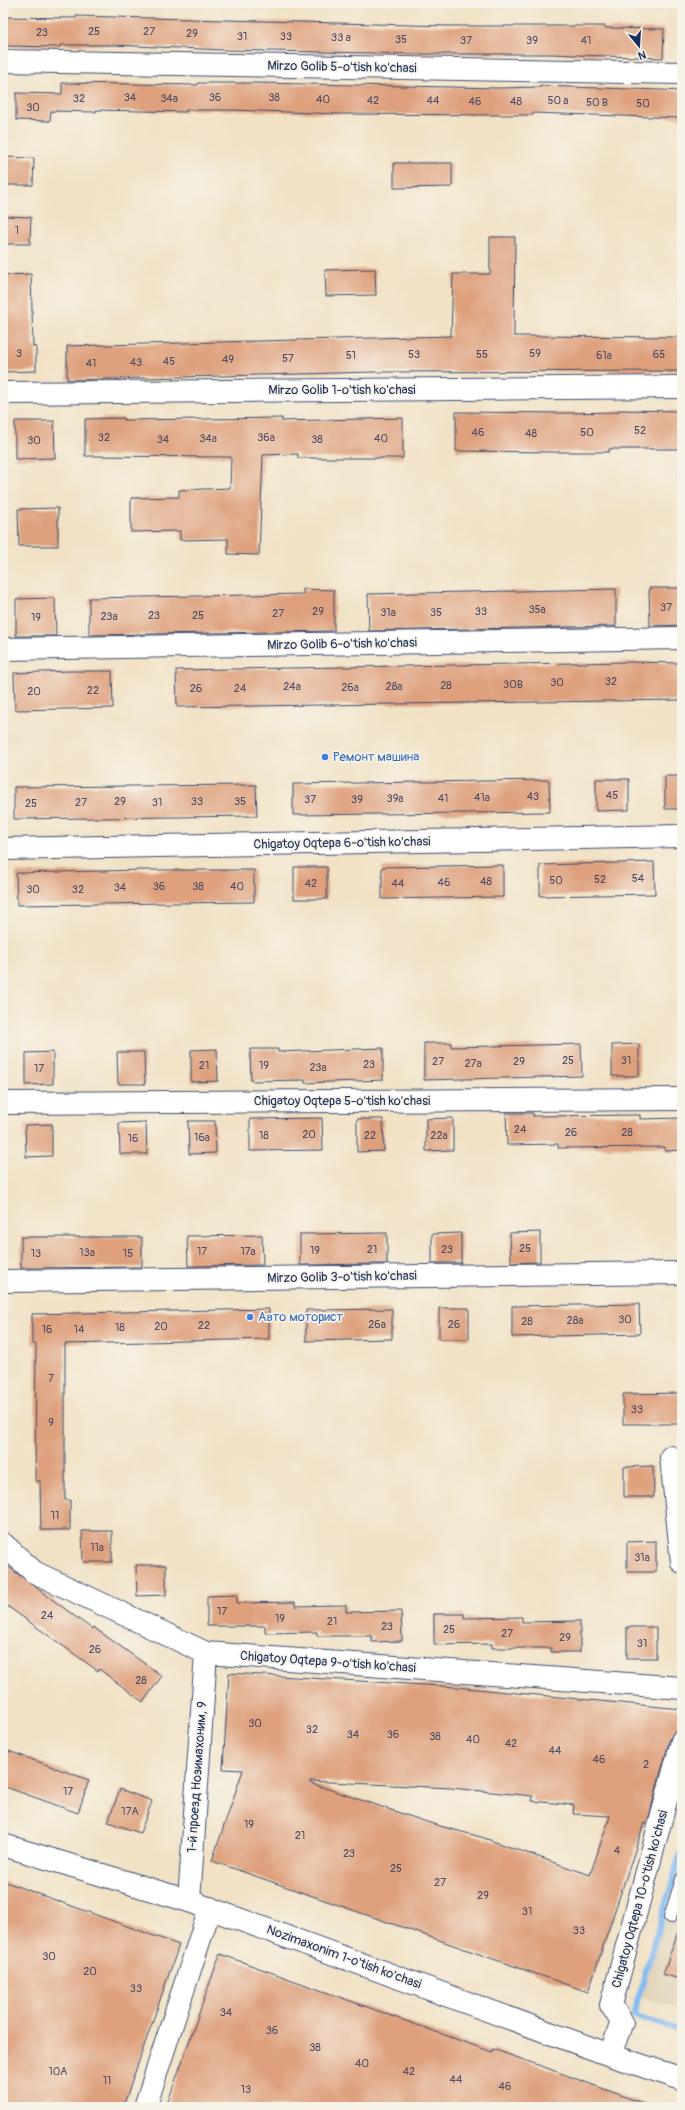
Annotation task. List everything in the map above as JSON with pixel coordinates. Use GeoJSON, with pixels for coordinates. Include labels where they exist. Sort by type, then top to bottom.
{"type":"FeatureCollection","features":[{"type":"Feature","properties":{"kind":"street","name":"Mirzo Golib 5-o'tish ko'chasi"},"geometry":{"type":"LineString","coordinates":[[3,61],[682,73]]}},
{"type":"Feature","properties":{"kind":"street","name":"Mirzo Golib 1-o'tish ko'chasi"},"geometry":{"type":"LineString","coordinates":[[3,392],[682,387]]}},
{"type":"Feature","properties":{"kind":"street","name":"Mirzo Golib 6-o'tish ko'chasi"},"geometry":{"type":"LineString","coordinates":[[3,649],[682,638]]}},
{"type":"Feature","properties":{"kind":"street","name":"Chigatoy Oqtepa 6-o'tish ko'chasi"},"geometry":{"type":"LineString","coordinates":[[3,849],[682,836]]}},
{"type":"Feature","properties":{"kind":"street","name":"Chigatoy Oqtepa 5-o'tish ko'chasi"},"geometry":{"type":"LineString","coordinates":[[3,1103],[682,1099]]}},
{"type":"Feature","properties":{"kind":"street","name":"Mirzo Golib 3-o'tish ko'chasi"},"geometry":{"type":"LineString","coordinates":[[3,1281],[682,1273]]}},
{"type":"Feature","properties":{"kind":"street"},"geometry":{"type":"LineString","coordinates":[[670,1457],[682,1562]]}},
{"type":"Feature","properties":{"kind":"street","name":"Chigatoy Oqtepa 9-o'tish ko'chasi"},"geometry":{"type":"LineString","coordinates":[[3,1544],[34,1572],[206,1653],[682,1688]]}},
{"type":"Feature","properties":{"kind":"street","name":"1-й проезд Нозимахоним, 9"},"geometry":{"type":"LineString","coordinates":[[189,1901],[206,1653]]}},
{"type":"Feature","properties":{"kind":"street","name":"Chigatoy Oqtepa 10-o'tish ko'chasi"},"geometry":{"type":"LineString","coordinates":[[610,2055],[622,2022],[611,2005],[682,1740]]}},
{"type":"Feature","properties":{"kind":"street","name":"Nozimaxonim 1-o'tish ko'chasi"},"geometry":{"type":"LineString","coordinates":[[3,1845],[210,1908],[610,2055],[682,2079]]}},
{"type":"Feature","properties":{"kind":"street"},"geometry":{"type":"LineString","coordinates":[[145,2107],[210,1908]]}},
{"type":"Feature","properties":{"kind":"lane"},"geometry":{"type":"LineString","coordinates":[[670,1917],[682,1879]]}},
{"type":"Feature","properties":{"kind":"shaded area"},"geometry":{"type":"Polygon","coordinates":[[[682,1858],[682,2009],[641,1997],[682,1858]]]}},
{"type":"Feature","properties":{"kind":"building"},"geometry":{"type":"Polygon","coordinates":[[[76,16],[448,26],[605,26],[605,28],[664,29],[663,58],[550,54],[419,54],[224,50],[113,45],[60,45],[60,47],[3,46],[3,17],[76,18],[76,16]]]}},
{"type":"Feature","properties":{"kind":"building"},"geometry":{"type":"Polygon","coordinates":[[[62,83],[198,85],[198,83],[257,83],[499,88],[541,86],[682,91],[682,118],[533,113],[533,115],[340,114],[232,110],[186,110],[186,112],[96,110],[96,112],[51,111],[50,121],[16,120],[16,93],[62,94],[62,83]]]}},
{"type":"Feature","properties":{"kind":"building"},"geometry":{"type":"Polygon","coordinates":[[[3,157],[34,158],[33,185],[3,185],[3,157]]]}},
{"type":"Feature","properties":{"kind":"building"},"geometry":{"type":"Polygon","coordinates":[[[394,163],[452,163],[452,187],[394,188],[394,163]]]}},
{"type":"Feature","properties":{"kind":"building"},"geometry":{"type":"Polygon","coordinates":[[[3,216],[31,217],[30,244],[3,244],[3,216]]]}},
{"type":"Feature","properties":{"kind":"building"},"geometry":{"type":"Polygon","coordinates":[[[490,237],[515,237],[514,336],[682,337],[682,371],[375,372],[67,380],[67,346],[451,336],[453,274],[490,274],[490,237]]]}},
{"type":"Feature","properties":{"kind":"building"},"geometry":{"type":"Polygon","coordinates":[[[375,269],[376,295],[326,296],[325,270],[375,269]]]}},
{"type":"Feature","properties":{"kind":"building"},"geometry":{"type":"Polygon","coordinates":[[[31,274],[33,347],[36,346],[36,371],[3,372],[3,275],[31,274]]]}},
{"type":"Feature","properties":{"kind":"building"},"geometry":{"type":"Polygon","coordinates":[[[618,410],[682,411],[682,449],[609,449],[609,452],[456,451],[456,412],[564,413],[618,412],[618,410]]]}},
{"type":"Feature","properties":{"kind":"building"},"geometry":{"type":"Polygon","coordinates":[[[124,418],[124,420],[282,418],[282,421],[403,418],[403,458],[298,458],[298,454],[263,455],[259,555],[228,554],[228,539],[180,540],[180,531],[131,532],[131,498],[179,497],[179,490],[230,488],[231,457],[85,456],[85,419],[124,418]]]}},
{"type":"Feature","properties":{"kind":"building"},"geometry":{"type":"Polygon","coordinates":[[[15,421],[54,421],[55,458],[15,459],[15,421]]]}},
{"type":"Feature","properties":{"kind":"building"},"geometry":{"type":"Polygon","coordinates":[[[58,508],[58,546],[19,546],[18,509],[58,508]]]}},
{"type":"Feature","properties":{"kind":"building"},"geometry":{"type":"Polygon","coordinates":[[[649,588],[682,588],[682,625],[650,626],[649,588]]]}},
{"type":"Feature","properties":{"kind":"building"},"geometry":{"type":"Polygon","coordinates":[[[303,589],[334,590],[334,631],[89,635],[89,598],[303,594],[303,589]]]}},
{"type":"Feature","properties":{"kind":"building"},"geometry":{"type":"Polygon","coordinates":[[[616,589],[616,626],[369,631],[368,594],[616,589]]]}},
{"type":"Feature","properties":{"kind":"building"},"geometry":{"type":"Polygon","coordinates":[[[55,598],[56,636],[16,636],[16,599],[55,598]]]}},
{"type":"Feature","properties":{"kind":"building"},"geometry":{"type":"Polygon","coordinates":[[[631,662],[682,663],[682,700],[177,707],[176,670],[631,662]]]}},
{"type":"Feature","properties":{"kind":"building"},"geometry":{"type":"Polygon","coordinates":[[[112,671],[113,708],[15,710],[14,673],[112,671]]]}},
{"type":"Feature","properties":{"kind":"building"},"geometry":{"type":"Polygon","coordinates":[[[665,776],[682,776],[682,809],[665,809],[665,776]]]}},
{"type":"Feature","properties":{"kind":"building"},"geometry":{"type":"Polygon","coordinates":[[[596,779],[629,779],[629,810],[596,811],[596,779]]]}},
{"type":"Feature","properties":{"kind":"building"},"geometry":{"type":"Polygon","coordinates":[[[549,780],[550,812],[293,815],[293,784],[549,780]]]}},
{"type":"Feature","properties":{"kind":"building"},"geometry":{"type":"Polygon","coordinates":[[[256,785],[257,816],[14,819],[14,787],[256,785]]]}},
{"type":"Feature","properties":{"kind":"building"},"geometry":{"type":"Polygon","coordinates":[[[654,862],[655,894],[540,896],[540,865],[654,862]]]}},
{"type":"Feature","properties":{"kind":"building"},"geometry":{"type":"Polygon","coordinates":[[[503,865],[503,897],[382,899],[382,867],[503,865]]]}},
{"type":"Feature","properties":{"kind":"building"},"geometry":{"type":"Polygon","coordinates":[[[294,867],[327,867],[327,899],[294,899],[294,867]]]}},
{"type":"Feature","properties":{"kind":"building"},"geometry":{"type":"Polygon","coordinates":[[[143,870],[254,870],[254,902],[17,905],[16,873],[143,870]]]}},
{"type":"Feature","properties":{"kind":"building"},"geometry":{"type":"Polygon","coordinates":[[[424,1043],[451,1043],[451,1047],[581,1044],[582,1076],[424,1080],[424,1043]]]}},
{"type":"Feature","properties":{"kind":"building"},"geometry":{"type":"Polygon","coordinates":[[[639,1044],[639,1076],[612,1076],[612,1045],[639,1044]]]}},
{"type":"Feature","properties":{"kind":"building"},"geometry":{"type":"Polygon","coordinates":[[[383,1048],[383,1080],[305,1083],[305,1080],[251,1081],[250,1049],[278,1049],[278,1052],[383,1048]]]}},
{"type":"Feature","properties":{"kind":"building"},"geometry":{"type":"Polygon","coordinates":[[[217,1049],[218,1081],[191,1082],[191,1050],[217,1049]]]}},
{"type":"Feature","properties":{"kind":"building"},"geometry":{"type":"Polygon","coordinates":[[[53,1052],[53,1084],[26,1085],[26,1053],[53,1052]]]}},
{"type":"Feature","properties":{"kind":"building"},"geometry":{"type":"Polygon","coordinates":[[[117,1052],[144,1052],[145,1084],[118,1084],[117,1052]]]}},
{"type":"Feature","properties":{"kind":"building"},"geometry":{"type":"Polygon","coordinates":[[[506,1113],[533,1113],[533,1116],[640,1115],[640,1119],[682,1118],[682,1150],[665,1151],[665,1147],[558,1148],[558,1144],[507,1145],[506,1113]]]}},
{"type":"Feature","properties":{"kind":"building"},"geometry":{"type":"Polygon","coordinates":[[[322,1118],[323,1150],[250,1151],[250,1119],[322,1118]]]}},
{"type":"Feature","properties":{"kind":"building"},"geometry":{"type":"Polygon","coordinates":[[[453,1118],[453,1150],[426,1151],[426,1119],[453,1118]]]}},
{"type":"Feature","properties":{"kind":"building"},"geometry":{"type":"Polygon","coordinates":[[[357,1119],[383,1119],[384,1151],[357,1152],[357,1119]]]}},
{"type":"Feature","properties":{"kind":"building"},"geometry":{"type":"Polygon","coordinates":[[[188,1121],[215,1121],[216,1153],[189,1154],[188,1121]]]}},
{"type":"Feature","properties":{"kind":"building"},"geometry":{"type":"Polygon","coordinates":[[[146,1122],[147,1154],[120,1154],[119,1123],[146,1122]]]}},
{"type":"Feature","properties":{"kind":"building"},"geometry":{"type":"Polygon","coordinates":[[[52,1124],[52,1156],[26,1157],[25,1125],[52,1124]]]}},
{"type":"Feature","properties":{"kind":"building"},"geometry":{"type":"Polygon","coordinates":[[[540,1232],[540,1262],[511,1263],[510,1233],[540,1232]]]}},
{"type":"Feature","properties":{"kind":"building"},"geometry":{"type":"Polygon","coordinates":[[[387,1233],[387,1264],[300,1265],[300,1234],[387,1233]]]}},
{"type":"Feature","properties":{"kind":"building"},"geometry":{"type":"Polygon","coordinates":[[[461,1233],[461,1263],[432,1263],[432,1234],[461,1233]]]}},
{"type":"Feature","properties":{"kind":"building"},"geometry":{"type":"Polygon","coordinates":[[[262,1235],[263,1265],[188,1266],[187,1236],[262,1235]]]}},
{"type":"Feature","properties":{"kind":"building"},"geometry":{"type":"Polygon","coordinates":[[[21,1237],[142,1237],[142,1267],[21,1268],[21,1237]]]}},
{"type":"Feature","properties":{"kind":"building"},"geometry":{"type":"Polygon","coordinates":[[[639,1304],[640,1334],[512,1337],[512,1306],[639,1304]]]}},
{"type":"Feature","properties":{"kind":"building"},"geometry":{"type":"Polygon","coordinates":[[[439,1308],[469,1308],[469,1339],[439,1339],[439,1308]]]}},
{"type":"Feature","properties":{"kind":"building"},"geometry":{"type":"Polygon","coordinates":[[[269,1309],[269,1339],[65,1344],[65,1500],[70,1500],[70,1530],[41,1530],[40,1481],[35,1481],[36,1344],[32,1344],[32,1314],[269,1309]]]}},
{"type":"Feature","properties":{"kind":"building"},"geometry":{"type":"Polygon","coordinates":[[[392,1309],[392,1339],[306,1341],[306,1310],[392,1309]]]}},
{"type":"Feature","properties":{"kind":"building"},"geometry":{"type":"Polygon","coordinates":[[[682,1393],[682,1424],[623,1424],[623,1394],[682,1393]]]}},
{"type":"Feature","properties":{"kind":"building"},"geometry":{"type":"Polygon","coordinates":[[[653,1466],[654,1497],[624,1497],[624,1467],[653,1466]]]}},
{"type":"Feature","properties":{"kind":"building"},"geometry":{"type":"Polygon","coordinates":[[[82,1531],[112,1531],[112,1562],[83,1562],[82,1531]]]}},
{"type":"Feature","properties":{"kind":"building"},"geometry":{"type":"Polygon","coordinates":[[[656,1541],[656,1572],[627,1572],[627,1542],[656,1541]]]}},
{"type":"Feature","properties":{"kind":"building"},"geometry":{"type":"Polygon","coordinates":[[[3,1563],[92,1629],[93,1627],[162,1676],[143,1702],[99,1669],[98,1671],[3,1603],[3,1563]]]}},
{"type":"Feature","properties":{"kind":"building"},"geometry":{"type":"Polygon","coordinates":[[[136,1565],[166,1565],[166,1595],[137,1596],[136,1565]]]}},
{"type":"Feature","properties":{"kind":"building"},"geometry":{"type":"Polygon","coordinates":[[[237,1595],[237,1603],[295,1602],[295,1606],[346,1605],[346,1612],[401,1611],[402,1641],[372,1642],[372,1636],[317,1636],[317,1632],[265,1633],[265,1626],[207,1626],[207,1596],[237,1595]]]}},
{"type":"Feature","properties":{"kind":"building"},"geometry":{"type":"Polygon","coordinates":[[[434,1614],[464,1614],[464,1618],[522,1617],[522,1622],[580,1621],[580,1652],[551,1652],[551,1648],[492,1648],[492,1644],[434,1645],[434,1614]]]}},
{"type":"Feature","properties":{"kind":"building"},"geometry":{"type":"Polygon","coordinates":[[[627,1627],[656,1627],[656,1658],[627,1658],[627,1627]]]}},
{"type":"Feature","properties":{"kind":"building"},"geometry":{"type":"Polygon","coordinates":[[[229,1673],[456,1687],[681,1709],[677,1730],[670,1738],[647,1824],[644,1823],[588,1992],[212,1861],[243,1770],[223,1769],[229,1673]],[[310,1781],[310,1783],[436,1825],[481,1837],[590,1875],[610,1816],[573,1814],[574,1805],[532,1801],[533,1796],[451,1788],[310,1781]]]}},
{"type":"Feature","properties":{"kind":"building"},"geometry":{"type":"Polygon","coordinates":[[[3,1749],[89,1780],[78,1813],[3,1786],[3,1749]]]}},
{"type":"Feature","properties":{"kind":"building"},"geometry":{"type":"Polygon","coordinates":[[[120,1789],[152,1801],[140,1833],[108,1822],[120,1789]]]}},
{"type":"Feature","properties":{"kind":"building"},"geometry":{"type":"Polygon","coordinates":[[[3,1881],[179,1945],[123,2107],[3,2107],[3,1881]]]}},
{"type":"Feature","properties":{"kind":"building"},"geometry":{"type":"Polygon","coordinates":[[[680,1926],[682,1926],[682,1980],[663,1974],[680,1926]]]}},
{"type":"Feature","properties":{"kind":"building"},"geometry":{"type":"Polygon","coordinates":[[[220,1954],[492,2052],[493,2049],[541,2066],[648,2105],[648,2107],[166,2107],[220,1954]]]}},
{"type":"Feature","properties":{"kind":"waterway"},"geometry":{"type":"LineString","coordinates":[[682,1848],[633,2015],[682,2031]]}},
{"type":"Feature","properties":{"kind":"place","name":"Ремонт машина"},"geometry":{"type":"Point","coordinates":[325,757]}},
{"type":"Feature","properties":{"kind":"place","name":"Авто моторист"},"geometry":{"type":"Point","coordinates":[250,1317]}}]}
